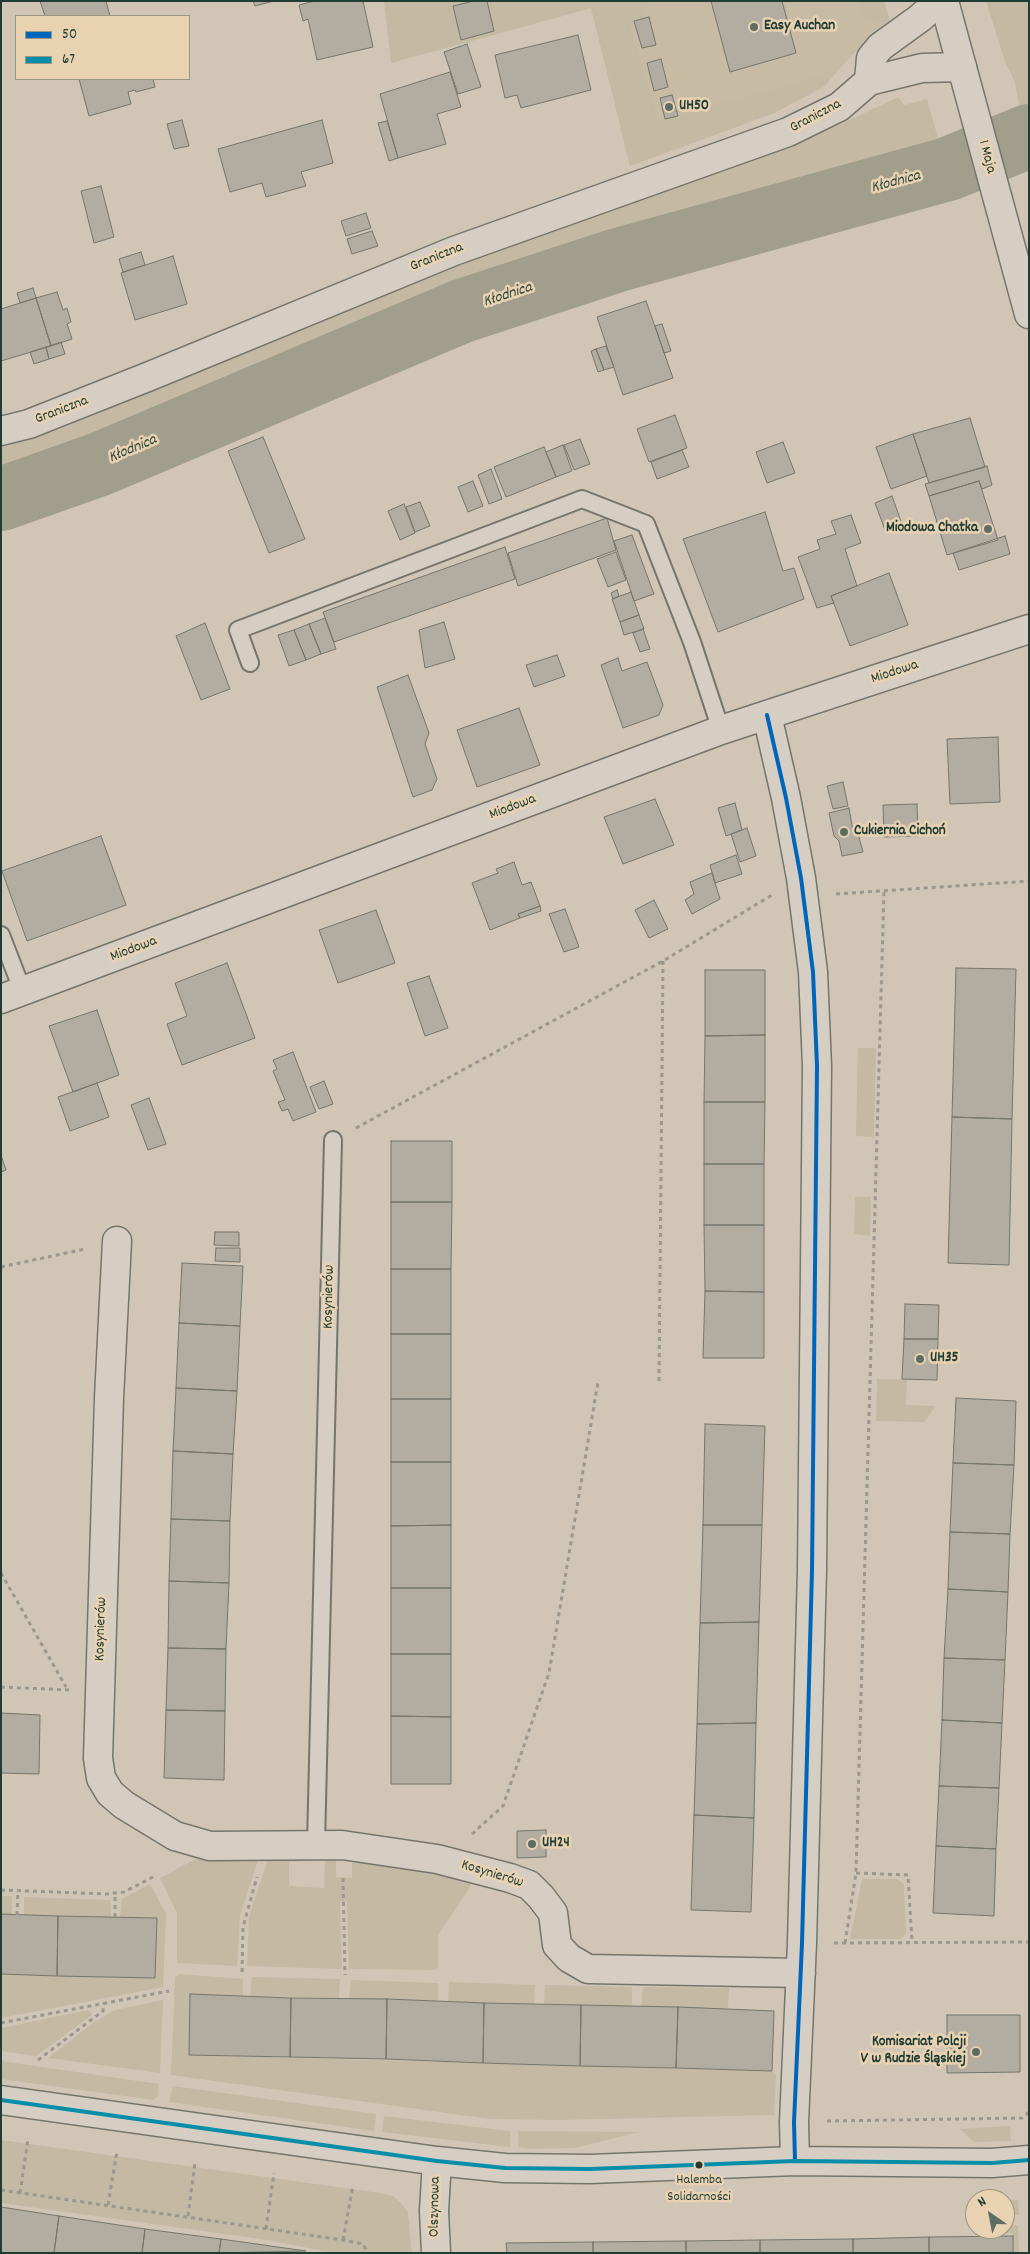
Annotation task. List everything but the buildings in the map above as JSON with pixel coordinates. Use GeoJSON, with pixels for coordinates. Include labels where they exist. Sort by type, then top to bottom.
{"type":"FeatureCollection","features":[{"type":"Feature","properties":{"kind":"street"},"geometry":{"type":"LineString","coordinates":[[868,81],[871,58],[880,47],[920,18],[939,1]]}},
{"type":"Feature","properties":{"kind":"street","name":"1 Maja"},"geometry":{"type":"LineString","coordinates":[[944,1],[1029,314]]}},
{"type":"Feature","properties":{"kind":"street","name":"Graniczna"},"geometry":{"type":"LineString","coordinates":[[1,431],[30,424],[454,251],[788,132],[840,107],[868,81],[922,68],[965,78]]}},
{"type":"Feature","properties":{"kind":"street","name":"Miodowa"},"geometry":{"type":"LineString","coordinates":[[12,995],[721,730],[1029,629]]}},
{"type":"Feature","properties":{"kind":"street"},"geometry":{"type":"LineString","coordinates":[[767,715],[786,798],[802,887],[813,972],[817,1066],[812,1550],[802,1943],[794,2122],[795,2161]]}},
{"type":"Feature","properties":{"kind":"street","name":"Kosynierów"},"geometry":{"type":"LineString","coordinates":[[117,1242],[109,1398],[98,1767],[104,1784],[117,1800],[175,1836],[210,1846],[342,1845],[437,1859],[510,1878],[529,1885],[553,1913],[557,1945],[569,1958],[588,1969],[801,1973]]}},
{"type":"Feature","properties":{"kind":"street"},"geometry":{"type":"LineString","coordinates":[[1,2100],[437,2161],[505,2168],[590,2169],[795,2161],[992,2163],[1029,2160]]}},
{"type":"Feature","properties":{"kind":"street","name":"Olszynowa"},"geometry":{"type":"LineString","coordinates":[[436,2253],[434,2211],[437,2161]]}},
{"type":"Feature","properties":{"kind":"lane"},"geometry":{"type":"LineString","coordinates":[[250,663],[238,630],[582,499],[646,524],[692,642],[721,730]]}},
{"type":"Feature","properties":{"kind":"lane"},"geometry":{"type":"LineString","coordinates":[[1,935],[12,995]]}},
{"type":"Feature","properties":{"kind":"lane","name":"Kosynierów"},"geometry":{"type":"LineString","coordinates":[[316,1844],[334,1140]]}},
{"type":"Feature","properties":{"kind":"path"},"geometry":{"type":"LineString","coordinates":[[334,1140],[802,887],[884,891],[1029,881]]}},
{"type":"Feature","properties":{"kind":"path"},"geometry":{"type":"LineString","coordinates":[[846,1943],[856,1873],[884,891]]}},
{"type":"Feature","properties":{"kind":"path"},"geometry":{"type":"LineString","coordinates":[[660,1381],[663,961]]}},
{"type":"Feature","properties":{"kind":"path"},"geometry":{"type":"LineString","coordinates":[[1,1267],[117,1242]]}},
{"type":"Feature","properties":{"kind":"path"},"geometry":{"type":"LineString","coordinates":[[437,1859],[473,1833],[503,1806],[549,1673],[598,1382]]}},
{"type":"Feature","properties":{"kind":"path"},"geometry":{"type":"LineString","coordinates":[[1,1573],[68,1690]]}},
{"type":"Feature","properties":{"kind":"path"},"geometry":{"type":"LineString","coordinates":[[1,1687],[100,1692]]}},
{"type":"Feature","properties":{"kind":"path"},"geometry":{"type":"LineString","coordinates":[[342,1845],[345,1975]]}},
{"type":"Feature","properties":{"kind":"path"},"geometry":{"type":"LineString","coordinates":[[242,1972],[245,1915],[267,1846]]}},
{"type":"Feature","properties":{"kind":"path"},"geometry":{"type":"LineString","coordinates":[[856,1873],[908,1876],[912,1942]]}},
{"type":"Feature","properties":{"kind":"path"},"geometry":{"type":"LineString","coordinates":[[1,1890],[115,1894],[124,1892],[153,1877]]}},
{"type":"Feature","properties":{"kind":"path"},"geometry":{"type":"LineString","coordinates":[[17,1915],[18,1891]]}},
{"type":"Feature","properties":{"kind":"path"},"geometry":{"type":"LineString","coordinates":[[115,1894],[115,1917]]}},
{"type":"Feature","properties":{"kind":"path"},"geometry":{"type":"LineString","coordinates":[[802,1943],[1029,1942]]}},
{"type":"Feature","properties":{"kind":"path"},"geometry":{"type":"LineString","coordinates":[[1,2023],[169,1991]]}},
{"type":"Feature","properties":{"kind":"path"},"geometry":{"type":"LineString","coordinates":[[38,2060],[103,2011],[104,2003]]}},
{"type":"Feature","properties":{"kind":"path"},"geometry":{"type":"LineString","coordinates":[[794,2122],[1022,2118],[1029,2112]]}},
{"type":"Feature","properties":{"kind":"path"},"geometry":{"type":"LineString","coordinates":[[20,2193],[28,2139]]}},
{"type":"Feature","properties":{"kind":"path"},"geometry":{"type":"LineString","coordinates":[[108,2205],[117,2151]]}},
{"type":"Feature","properties":{"kind":"path"},"geometry":{"type":"LineString","coordinates":[[188,2216],[195,2162]]}},
{"type":"Feature","properties":{"kind":"path"},"geometry":{"type":"LineString","coordinates":[[266,2229],[274,2173]]}},
{"type":"Feature","properties":{"kind":"path"},"geometry":{"type":"LineString","coordinates":[[343,2240],[353,2185]]}},
{"type":"Feature","properties":{"kind":"path"},"geometry":{"type":"LineString","coordinates":[[1,2190],[343,2240],[363,2244],[368,2253]]}},
{"type":"Feature","properties":{"kind":"shaded area"},"geometry":{"type":"Polygon","coordinates":[[[384,1],[640,1],[645,18],[629,23],[658,121],[817,77],[828,78],[829,82],[774,113],[630,166],[592,8],[391,63],[384,1]]]}},
{"type":"Feature","properties":{"kind":"shaded area"},"geometry":{"type":"Polygon","coordinates":[[[589,1],[884,1],[890,22],[869,37],[823,87],[774,113],[630,166],[589,1]]]}},
{"type":"Feature","properties":{"kind":"shaded area"},"geometry":{"type":"Polygon","coordinates":[[[857,1],[884,1],[890,22],[877,23],[868,20],[862,15],[857,1]]]}},
{"type":"Feature","properties":{"kind":"shaded area"},"geometry":{"type":"Polygon","coordinates":[[[986,1],[1029,1],[1029,115],[1025,115],[1020,111],[1015,82],[1005,62],[986,1]]]}},
{"type":"Feature","properties":{"kind":"shaded area"},"geometry":{"type":"Polygon","coordinates":[[[898,97],[904,105],[927,99],[945,163],[460,307],[98,458],[1,493],[1,448],[61,429],[396,289],[538,235],[816,136],[898,97]]]}},
{"type":"Feature","properties":{"kind":"shaded area"},"geometry":{"type":"Polygon","coordinates":[[[858,1048],[876,1048],[874,1137],[856,1136],[858,1048]]]}},
{"type":"Feature","properties":{"kind":"shaded area"},"geometry":{"type":"Polygon","coordinates":[[[855,1197],[871,1197],[870,1236],[854,1234],[855,1197]]]}},
{"type":"Feature","properties":{"kind":"shaded area"},"geometry":{"type":"Polygon","coordinates":[[[877,1379],[907,1379],[906,1405],[936,1406],[924,1422],[876,1421],[877,1379]]]}},
{"type":"Feature","properties":{"kind":"shaded area"},"geometry":{"type":"Polygon","coordinates":[[[201,1856],[259,1857],[240,1916],[237,1966],[177,1963],[177,1913],[160,1878],[201,1856]]]}},
{"type":"Feature","properties":{"kind":"shaded area"},"geometry":{"type":"Polygon","coordinates":[[[269,1857],[313,1858],[313,1861],[289,1862],[289,1886],[324,1888],[325,1860],[336,1860],[336,1877],[352,1878],[352,1859],[379,1860],[472,1880],[469,1889],[438,1935],[438,1967],[435,1970],[349,1969],[347,1901],[340,1902],[342,1969],[247,1966],[249,1916],[269,1857]]]}},
{"type":"Feature","properties":{"kind":"shaded area"},"geometry":{"type":"Polygon","coordinates":[[[862,1879],[897,1879],[904,1884],[906,1933],[901,1939],[850,1939],[862,1879]]]}},
{"type":"Feature","properties":{"kind":"shaded area"},"geometry":{"type":"Polygon","coordinates":[[[150,1884],[166,1914],[163,1987],[1,2018],[1,1974],[155,1978],[157,1918],[120,1917],[122,1899],[150,1884]]]}},
{"type":"Feature","properties":{"kind":"shaded area"},"geometry":{"type":"Polygon","coordinates":[[[1,1896],[12,1896],[12,1915],[1,1914],[1,1896]]]}},
{"type":"Feature","properties":{"kind":"shaded area"},"geometry":{"type":"Polygon","coordinates":[[[24,1897],[110,1900],[111,1917],[24,1915],[24,1897]]]}},
{"type":"Feature","properties":{"kind":"shaded area"},"geometry":{"type":"Polygon","coordinates":[[[179,1974],[243,1979],[243,1996],[190,1994],[189,2055],[772,2071],[776,2075],[774,2115],[558,2120],[490,2119],[171,2075],[175,1977],[179,1974]]]}},
{"type":"Feature","properties":{"kind":"shaded area"},"geometry":{"type":"Polygon","coordinates":[[[252,1977],[340,1979],[339,1998],[250,1996],[252,1977]]]}},
{"type":"Feature","properties":{"kind":"shaded area"},"geometry":{"type":"Polygon","coordinates":[[[351,1980],[438,1983],[438,2001],[349,1998],[351,1980]]]}},
{"type":"Feature","properties":{"kind":"shaded area"},"geometry":{"type":"Polygon","coordinates":[[[449,1982],[535,1985],[534,2004],[448,2002],[449,1982]]]}},
{"type":"Feature","properties":{"kind":"shaded area"},"geometry":{"type":"Polygon","coordinates":[[[545,1985],[632,1987],[632,2007],[544,2004],[545,1985]]]}},
{"type":"Feature","properties":{"kind":"shaded area"},"geometry":{"type":"Polygon","coordinates":[[[643,1987],[729,1988],[728,2009],[641,2007],[643,1987]]]}},
{"type":"Feature","properties":{"kind":"shaded area"},"geometry":{"type":"Polygon","coordinates":[[[163,2000],[160,2073],[48,2058],[93,2023],[115,2010],[163,2000]]]}},
{"type":"Feature","properties":{"kind":"shaded area"},"geometry":{"type":"Polygon","coordinates":[[[88,2010],[92,2015],[36,2056],[1,2051],[1,2028],[88,2010]]]}},
{"type":"Feature","properties":{"kind":"shaded area"},"geometry":{"type":"Polygon","coordinates":[[[1,2061],[159,2084],[158,2096],[154,2100],[1,2079],[1,2061]]]}},
{"type":"Feature","properties":{"kind":"shaded area"},"geometry":{"type":"Polygon","coordinates":[[[173,2086],[376,2114],[374,2131],[169,2102],[173,2086]]]}},
{"type":"Feature","properties":{"kind":"shaded area"},"geometry":{"type":"Polygon","coordinates":[[[384,2116],[510,2131],[510,2147],[382,2132],[384,2116]]]}},
{"type":"Feature","properties":{"kind":"shaded area"},"geometry":{"type":"Polygon","coordinates":[[[1010,2126],[1011,2141],[974,2142],[960,2129],[1010,2126]]]}},
{"type":"Feature","properties":{"kind":"shaded area"},"geometry":{"type":"Polygon","coordinates":[[[518,2131],[638,2132],[574,2148],[529,2149],[518,2147],[518,2131]]]}},
{"type":"Feature","properties":{"kind":"shaded area"},"geometry":{"type":"Polygon","coordinates":[[[1,2140],[393,2196],[408,2213],[412,2253],[333,2253],[268,2240],[1,2203],[1,2140]]]}},
{"type":"Feature","properties":{"kind":"shaded area"},"geometry":{"type":"Polygon","coordinates":[[[1015,2200],[1018,2200],[1019,2215],[1015,2215],[1015,2200]]]}},
{"type":"Feature","properties":{"kind":"shaded area"},"geometry":{"type":"Polygon","coordinates":[[[1015,2225],[1018,2225],[1019,2253],[1013,2253],[1012,2239],[1015,2239],[1015,2225]]]}},
{"type":"Feature","properties":{"kind":"waterway","name":"Kłodnica"},"geometry":{"type":"LineString","coordinates":[[1,499],[100,464],[462,311],[618,260],[948,169],[1029,136]]}},
{"type":"Feature","properties":{"kind":"transit line","name":"50"},"geometry":{"type":"LineString","coordinates":[[767,715],[786,798],[801,878],[813,972],[817,1066],[812,1570],[802,1943],[794,2122],[795,2161]]}},
{"type":"Feature","properties":{"kind":"transit line","name":"67"},"geometry":{"type":"LineString","coordinates":[[1,2100],[437,2161],[505,2168],[590,2169],[795,2161],[992,2163],[1029,2160]]}},
{"type":"Feature","properties":{"kind":"place","name":"Easy Auchan"},"geometry":{"type":"Point","coordinates":[754,27]}},
{"type":"Feature","properties":{"kind":"place","name":"UH50"},"geometry":{"type":"Point","coordinates":[669,107]}},
{"type":"Feature","properties":{"kind":"place","name":"Miodowa Chatka"},"geometry":{"type":"Point","coordinates":[988,529]}},
{"type":"Feature","properties":{"kind":"place","name":"Cukiernia Cichoń"},"geometry":{"type":"Point","coordinates":[844,832]}},
{"type":"Feature","properties":{"kind":"place","name":"UH35"},"geometry":{"type":"Point","coordinates":[920,1359]}},
{"type":"Feature","properties":{"kind":"place","name":"UH24"},"geometry":{"type":"Point","coordinates":[532,1844]}},
{"type":"Feature","properties":{"kind":"place","name":"Komisariat Polcji V w Rudzie Śląskiej"},"geometry":{"type":"Point","coordinates":[976,2052]}},
{"type":"Feature","properties":{"kind":"place","name":"Halemba Solidarności"},"geometry":{"type":"Point","coordinates":[699,2165]}}]}
